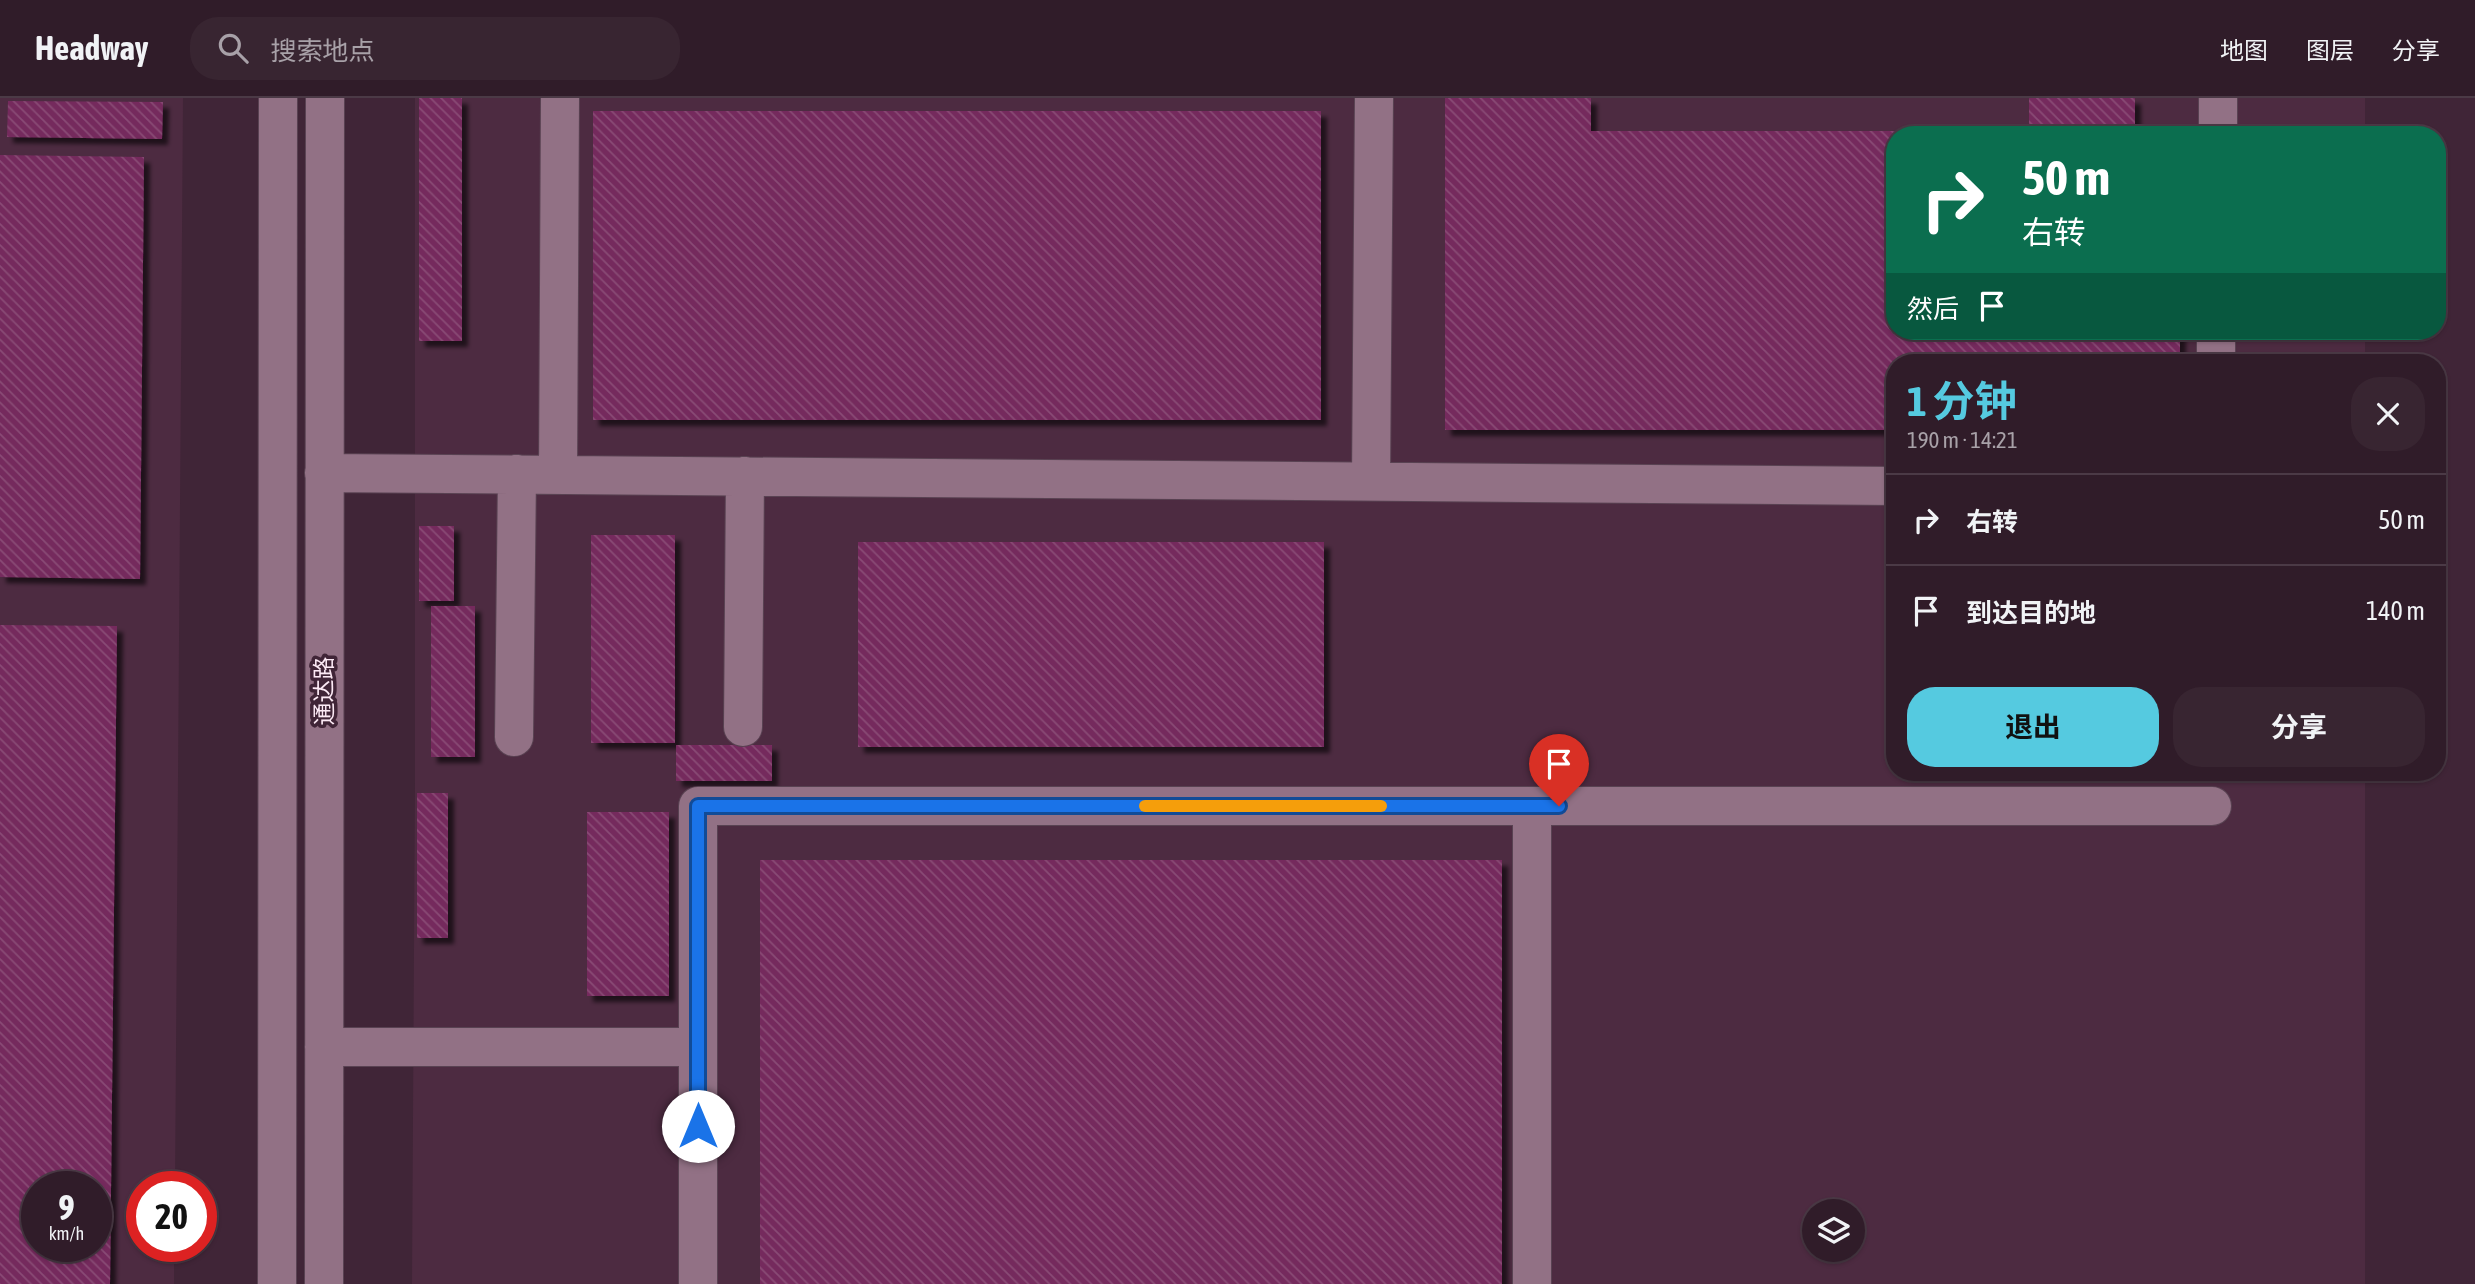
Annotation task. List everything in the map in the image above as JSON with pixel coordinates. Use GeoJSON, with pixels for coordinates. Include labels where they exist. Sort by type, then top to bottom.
{"type":"FeatureCollection","features":[{"type":"Feature","properties":{"kind":"street","name":"通达路"},"geometry":{"type":"LineString","coordinates":[[277,1284],[278,98]]}},
{"type":"Feature","properties":{"kind":"street","name":"通达路"},"geometry":{"type":"LineString","coordinates":[[324,1284],[325,98]]}},
{"type":"Feature","properties":{"kind":"street"},"geometry":{"type":"LineString","coordinates":[[558,475],[560,98]]}},
{"type":"Feature","properties":{"kind":"street"},"geometry":{"type":"LineString","coordinates":[[1371,481],[1374,98]]}},
{"type":"Feature","properties":{"kind":"street"},"geometry":{"type":"LineString","coordinates":[[2218,98],[2218,126]]}},
{"type":"Feature","properties":{"kind":"street"},"geometry":{"type":"LineString","coordinates":[[324,473],[1886,486]]}},
{"type":"Feature","properties":{"kind":"street"},"geometry":{"type":"LineString","coordinates":[[514,737],[517,474]]}},
{"type":"Feature","properties":{"kind":"street"},"geometry":{"type":"LineString","coordinates":[[743,727],[745,476]]}},
{"type":"Feature","properties":{"kind":"street"},"geometry":{"type":"LineString","coordinates":[[698,1284],[698,806],[2212,806]]}},
{"type":"Feature","properties":{"kind":"street"},"geometry":{"type":"LineString","coordinates":[[1532,806],[1532,1284]]}},
{"type":"Feature","properties":{"kind":"street"},"geometry":{"type":"LineString","coordinates":[[324,1047],[698,1047]]}},
{"type":"Feature","properties":{"kind":"shaded area"},"geometry":{"type":"Polygon","coordinates":[[[0,98],[183,98],[175,1171],[126,1171],[126,1262],[174,1262],[174,1284],[0,1284],[0,98]]]}},
{"type":"Feature","properties":{"kind":"shaded area"},"geometry":{"type":"Polygon","coordinates":[[[415,98],[2365,98],[2365,126],[1886,126],[1886,340],[2365,340],[2365,354],[1886,354],[1886,781],[2365,781],[2365,1284],[412,1284],[415,98]]]}},
{"type":"Feature","properties":{"kind":"building"},"geometry":{"type":"Polygon","coordinates":[[[419,98],[462,98],[462,341],[419,341],[419,98]]]}},
{"type":"Feature","properties":{"kind":"building"},"geometry":{"type":"Polygon","coordinates":[[[1445,98],[1591,98],[1591,131],[1886,131],[1886,340],[2180,340],[2180,354],[1886,354],[1886,430],[1445,430],[1445,98]]]}},
{"type":"Feature","properties":{"kind":"building"},"geometry":{"type":"Polygon","coordinates":[[[2029,98],[2135,98],[2135,126],[2029,126],[2029,98]]]}},
{"type":"Feature","properties":{"kind":"building"},"geometry":{"type":"Polygon","coordinates":[[[8,101],[163,102],[162,139],[7,137],[8,101]]]}},
{"type":"Feature","properties":{"kind":"building"},"geometry":{"type":"Polygon","coordinates":[[[593,111],[1321,111],[1321,420],[593,420],[593,111]]]}},
{"type":"Feature","properties":{"kind":"building"},"geometry":{"type":"Polygon","coordinates":[[[0,155],[144,157],[140,579],[0,577],[0,155]]]}},
{"type":"Feature","properties":{"kind":"building"},"geometry":{"type":"Polygon","coordinates":[[[419,526],[454,526],[454,601],[419,601],[419,526]]]}},
{"type":"Feature","properties":{"kind":"building"},"geometry":{"type":"Polygon","coordinates":[[[591,535],[675,535],[675,743],[591,743],[591,535]]]}},
{"type":"Feature","properties":{"kind":"building"},"geometry":{"type":"Polygon","coordinates":[[[858,542],[1324,542],[1324,747],[858,747],[858,542]]]}},
{"type":"Feature","properties":{"kind":"building"},"geometry":{"type":"Polygon","coordinates":[[[431,606],[475,606],[475,757],[431,757],[431,606]]]}},
{"type":"Feature","properties":{"kind":"building"},"geometry":{"type":"Polygon","coordinates":[[[0,625],[117,626],[111,1171],[21,1171],[21,1262],[110,1262],[110,1284],[0,1284],[0,625]]]}},
{"type":"Feature","properties":{"kind":"building"},"geometry":{"type":"Polygon","coordinates":[[[676,745],[772,745],[772,781],[676,781],[676,745]]]}},
{"type":"Feature","properties":{"kind":"building"},"geometry":{"type":"Polygon","coordinates":[[[417,793],[448,793],[448,938],[417,938],[417,793]]]}},
{"type":"Feature","properties":{"kind":"building"},"geometry":{"type":"Polygon","coordinates":[[[587,812],[669,812],[669,996],[587,996],[587,812]]]}},
{"type":"Feature","properties":{"kind":"building"},"geometry":{"type":"Polygon","coordinates":[[[760,860],[1502,860],[1502,1284],[760,1284],[760,860]]]}},
{"type":"Feature","properties":{"kind":"slow traffic"},"geometry":{"type":"LineString","coordinates":[[1145,806],[1381,806]]}},
{"type":"Feature","properties":{"kind":"route"},"geometry":{"type":"LineString","coordinates":[[698,1126],[698,806],[1559,806]]}}]}
